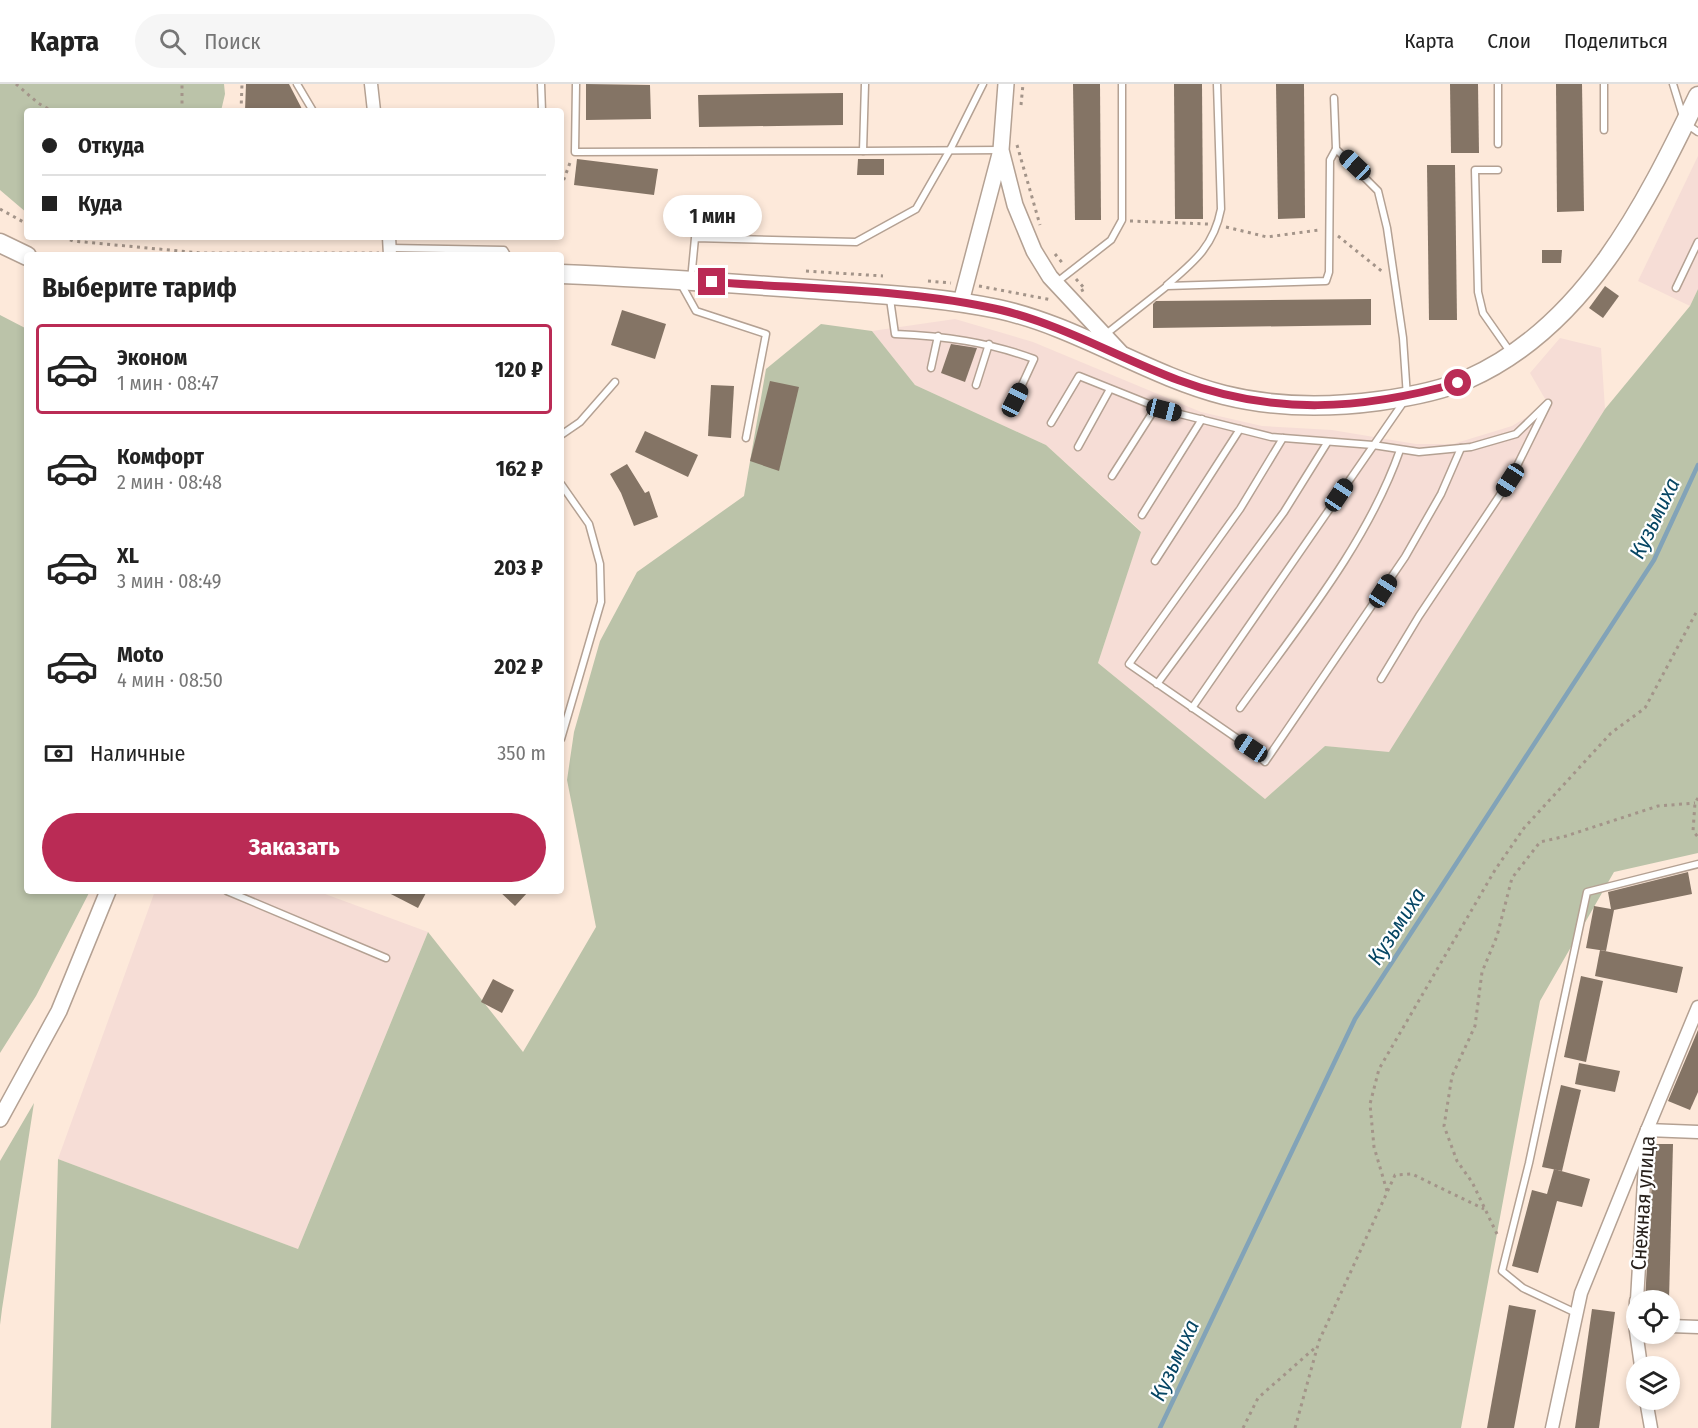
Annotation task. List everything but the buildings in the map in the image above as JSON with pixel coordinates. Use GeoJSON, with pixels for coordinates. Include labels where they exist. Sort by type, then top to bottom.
{"type":"FeatureCollection","features":[{"type":"Feature","properties":{"kind":"main road"},"geometry":{"type":"LineString","coordinates":[[564,274],[889,295],[962,302],[1002,310],[1038,322],[1178,381],[1266,404],[1311,407],[1407,397],[1466,380],[1513,356],[1558,315],[1598,271],[1633,222],[1691,127],[1698,96]]}},
{"type":"Feature","properties":{"kind":"main road"},"geometry":{"type":"LineString","coordinates":[[0,243],[24,255]]}},
{"type":"Feature","properties":{"kind":"street"},"geometry":{"type":"LineString","coordinates":[[371,84],[374,108]]}},
{"type":"Feature","properties":{"kind":"street"},"geometry":{"type":"LineString","coordinates":[[962,302],[1001,150],[1006,84]]}},
{"type":"Feature","properties":{"kind":"street"},"geometry":{"type":"LineString","coordinates":[[1001,150],[1015,204],[1034,251],[1056,283],[1127,359]]}},
{"type":"Feature","properties":{"kind":"street"},"geometry":{"type":"LineString","coordinates":[[0,1119],[59,1011],[107,894]]}},
{"type":"Feature","properties":{"kind":"street","name":"Снежная улица"},"geometry":{"type":"LineString","coordinates":[[1637,1290],[1647,1131],[1698,1007]]}},
{"type":"Feature","properties":{"kind":"street"},"geometry":{"type":"LineString","coordinates":[[1552,1428],[1581,1293],[1647,1131],[1698,1132]]}},
{"type":"Feature","properties":{"kind":"street"},"geometry":{"type":"LineString","coordinates":[[1680,1326],[1698,1327]]}},
{"type":"Feature","properties":{"kind":"street"},"geometry":{"type":"LineString","coordinates":[[1648,1410],[1651,1428]]}},
{"type":"Feature","properties":{"kind":"lane"},"geometry":{"type":"LineString","coordinates":[[297,84],[311,108]]}},
{"type":"Feature","properties":{"kind":"lane"},"geometry":{"type":"LineString","coordinates":[[541,84],[542,108]]}},
{"type":"Feature","properties":{"kind":"lane"},"geometry":{"type":"LineString","coordinates":[[576,84],[574,152],[863,151],[951,148],[1001,150]]}},
{"type":"Feature","properties":{"kind":"lane"},"geometry":{"type":"LineString","coordinates":[[746,438],[766,334],[696,311],[685,281],[695,238],[856,242],[916,209],[951,148],[983,84]]}},
{"type":"Feature","properties":{"kind":"lane"},"geometry":{"type":"LineString","coordinates":[[1056,283],[1111,240],[1122,220],[1122,84]]}},
{"type":"Feature","properties":{"kind":"lane"},"geometry":{"type":"LineString","coordinates":[[1104,336],[1167,286],[1203,253],[1218,224],[1221,209],[1217,84]]}},
{"type":"Feature","properties":{"kind":"lane"},"geometry":{"type":"LineString","coordinates":[[1498,84],[1498,144]]}},
{"type":"Feature","properties":{"kind":"lane"},"geometry":{"type":"LineString","coordinates":[[1604,84],[1604,130]]}},
{"type":"Feature","properties":{"kind":"lane"},"geometry":{"type":"LineString","coordinates":[[1673,84],[1691,127]]}},
{"type":"Feature","properties":{"kind":"lane"},"geometry":{"type":"LineString","coordinates":[[863,151],[867,85]]}},
{"type":"Feature","properties":{"kind":"lane"},"geometry":{"type":"LineString","coordinates":[[1167,286],[1326,281],[1329,272],[1330,160],[1336,149],[1334,98]]}},
{"type":"Feature","properties":{"kind":"lane"},"geometry":{"type":"LineString","coordinates":[[1192,708],[1407,397],[1395,282],[1378,191],[1336,149]]}},
{"type":"Feature","properties":{"kind":"lane"},"geometry":{"type":"LineString","coordinates":[[1498,170],[1475,170],[1478,292],[1483,313],[1513,356]]}},
{"type":"Feature","properties":{"kind":"lane"},"geometry":{"type":"LineString","coordinates":[[1676,288],[1698,242]]}},
{"type":"Feature","properties":{"kind":"lane"},"geometry":{"type":"LineString","coordinates":[[387,248],[504,250],[505,252]]}},
{"type":"Feature","properties":{"kind":"lane"},"geometry":{"type":"LineString","coordinates":[[889,295],[895,334],[938,336],[989,344],[1034,359],[1015,400]]}},
{"type":"Feature","properties":{"kind":"lane"},"geometry":{"type":"LineString","coordinates":[[931,368],[938,336]]}},
{"type":"Feature","properties":{"kind":"lane"},"geometry":{"type":"LineString","coordinates":[[976,385],[989,344]]}},
{"type":"Feature","properties":{"kind":"lane"},"geometry":{"type":"LineString","coordinates":[[1051,423],[1079,376],[1156,407],[1240,429],[1283,438],[1419,452],[1461,448],[1516,434],[1548,403],[1510,480],[1419,616],[1382,679]]}},
{"type":"Feature","properties":{"kind":"lane"},"geometry":{"type":"LineString","coordinates":[[564,433],[580,422],[615,382]]}},
{"type":"Feature","properties":{"kind":"lane"},"geometry":{"type":"LineString","coordinates":[[1078,447],[1110,389]]}},
{"type":"Feature","properties":{"kind":"lane"},"geometry":{"type":"LineString","coordinates":[[1113,476],[1156,407]]}},
{"type":"Feature","properties":{"kind":"lane"},"geometry":{"type":"LineString","coordinates":[[1142,514],[1202,419]]}},
{"type":"Feature","properties":{"kind":"lane"},"geometry":{"type":"LineString","coordinates":[[1155,561],[1240,429]]}},
{"type":"Feature","properties":{"kind":"lane"},"geometry":{"type":"LineString","coordinates":[[1283,438],[1240,509],[1129,664],[1251,748],[1266,762],[1405,557],[1441,494],[1461,448]]}},
{"type":"Feature","properties":{"kind":"lane"},"geometry":{"type":"LineString","coordinates":[[1157,684],[1278,521],[1327,443]]}},
{"type":"Feature","properties":{"kind":"lane"},"geometry":{"type":"LineString","coordinates":[[1240,708],[1359,536],[1387,486],[1400,450]]}},
{"type":"Feature","properties":{"kind":"lane"},"geometry":{"type":"LineString","coordinates":[[564,488],[589,524],[600,564],[601,602],[564,729]]}},
{"type":"Feature","properties":{"kind":"lane"},"geometry":{"type":"LineString","coordinates":[[1577,1314],[1523,1288],[1502,1271],[1529,1163],[1587,892],[1698,864]]}},
{"type":"Feature","properties":{"kind":"lane"},"geometry":{"type":"LineString","coordinates":[[234,894],[386,958]]}},
{"type":"Feature","properties":{"kind":"path"},"geometry":{"type":"LineString","coordinates":[[16,84],[48,108]]}},
{"type":"Feature","properties":{"kind":"path"},"geometry":{"type":"LineString","coordinates":[[182,84],[182,108]]}},
{"type":"Feature","properties":{"kind":"path"},"geometry":{"type":"LineString","coordinates":[[241,108],[242,84]]}},
{"type":"Feature","properties":{"kind":"path"},"geometry":{"type":"LineString","coordinates":[[1020,107],[1023,84]]}},
{"type":"Feature","properties":{"kind":"path"},"geometry":{"type":"LineString","coordinates":[[1016,142],[1043,233]]}},
{"type":"Feature","properties":{"kind":"path"},"geometry":{"type":"LineString","coordinates":[[564,179],[574,152]]}},
{"type":"Feature","properties":{"kind":"path"},"geometry":{"type":"LineString","coordinates":[[0,209],[24,222]]}},
{"type":"Feature","properties":{"kind":"path"},"geometry":{"type":"LineString","coordinates":[[1136,221],[1218,224],[1241,232],[1267,237],[1329,229],[1395,282]]}},
{"type":"Feature","properties":{"kind":"path"},"geometry":{"type":"LineString","coordinates":[[70,240],[190,252]]}},
{"type":"Feature","properties":{"kind":"path"},"geometry":{"type":"LineString","coordinates":[[354,252],[387,248]]}},
{"type":"Feature","properties":{"kind":"path"},"geometry":{"type":"LineString","coordinates":[[1054,254],[1085,289]]}},
{"type":"Feature","properties":{"kind":"path"},"geometry":{"type":"LineString","coordinates":[[1387,1191],[1374,1147],[1370,1104],[1379,1068],[1495,870],[1524,828],[1611,733],[1646,708],[1698,609]]}},
{"type":"Feature","properties":{"kind":"path"},"geometry":{"type":"LineString","coordinates":[[1698,798],[1695,803],[1693,831],[1698,837]]}},
{"type":"Feature","properties":{"kind":"path"},"geometry":{"type":"LineString","coordinates":[[1497,1234],[1472,1182],[1456,1161],[1444,1126],[1452,1076],[1475,1026],[1482,972],[1497,936],[1512,878],[1540,842],[1566,836],[1658,806],[1695,803]]}},
{"type":"Feature","properties":{"kind":"path"},"geometry":{"type":"LineString","coordinates":[[1295,1428],[1318,1344],[1395,1176],[1412,1174],[1485,1210]]}},
{"type":"Feature","properties":{"kind":"path"},"geometry":{"type":"LineString","coordinates":[[1243,1428],[1258,1398],[1318,1344]]}},
{"type":"Feature","properties":{"kind":"shaded area"},"geometry":{"type":"Polygon","coordinates":[[[1698,156],[1698,289],[1690,306],[1638,281],[1698,156]]]}},
{"type":"Feature","properties":{"kind":"shaded area"},"geometry":{"type":"Polygon","coordinates":[[[955,319],[1033,342],[1201,412],[1262,426],[1332,430],[1416,444],[1453,444],[1512,426],[1548,404],[1530,373],[1560,338],[1601,348],[1605,409],[1389,753],[1325,746],[1265,799],[1098,663],[1141,531],[1046,445],[915,385],[872,331],[955,319]]]}},
{"type":"Feature","properties":{"kind":"shaded area"},"geometry":{"type":"Polygon","coordinates":[[[154,894],[325,894],[428,932],[298,1249],[58,1159],[154,894]]]}},
{"type":"Feature","properties":{"kind":"green space"},"geometry":{"type":"Polygon","coordinates":[[[0,84],[224,84],[225,94],[222,108],[24,108],[24,210],[0,190],[0,84]]]}},
{"type":"Feature","properties":{"kind":"green space"},"geometry":{"type":"Polygon","coordinates":[[[1698,289],[1698,853],[1614,872],[1540,1001],[1461,1428],[51,1428],[58,1159],[298,1249],[428,932],[523,1052],[596,927],[567,780],[574,732],[600,641],[637,572],[744,496],[766,369],[821,324],[872,331],[915,385],[1046,445],[1141,532],[1098,663],[1265,799],[1325,746],[1389,752],[1605,409],[1690,306],[1698,289]]]}},
{"type":"Feature","properties":{"kind":"green space"},"geometry":{"type":"Polygon","coordinates":[[[0,315],[24,327],[24,894],[88,894],[36,996],[0,1053],[0,315]]]}},
{"type":"Feature","properties":{"kind":"green space"},"geometry":{"type":"Polygon","coordinates":[[[34,1103],[2,1309],[0,1325],[0,1161],[34,1103]]]}},
{"type":"Feature","properties":{"kind":"waterway","name":"Кузьмиха"},"geometry":{"type":"LineString","coordinates":[[1160,1428],[1355,1019],[1654,560],[1698,465]]}},
{"type":"Feature","properties":{"kind":"route"},"geometry":{"type":"LineString","coordinates":[[712,282],[884,294],[962,302],[1002,310],[1079,338],[1178,381],[1266,404],[1311,407],[1355,404],[1407,397],[1458,383]]}}]}
